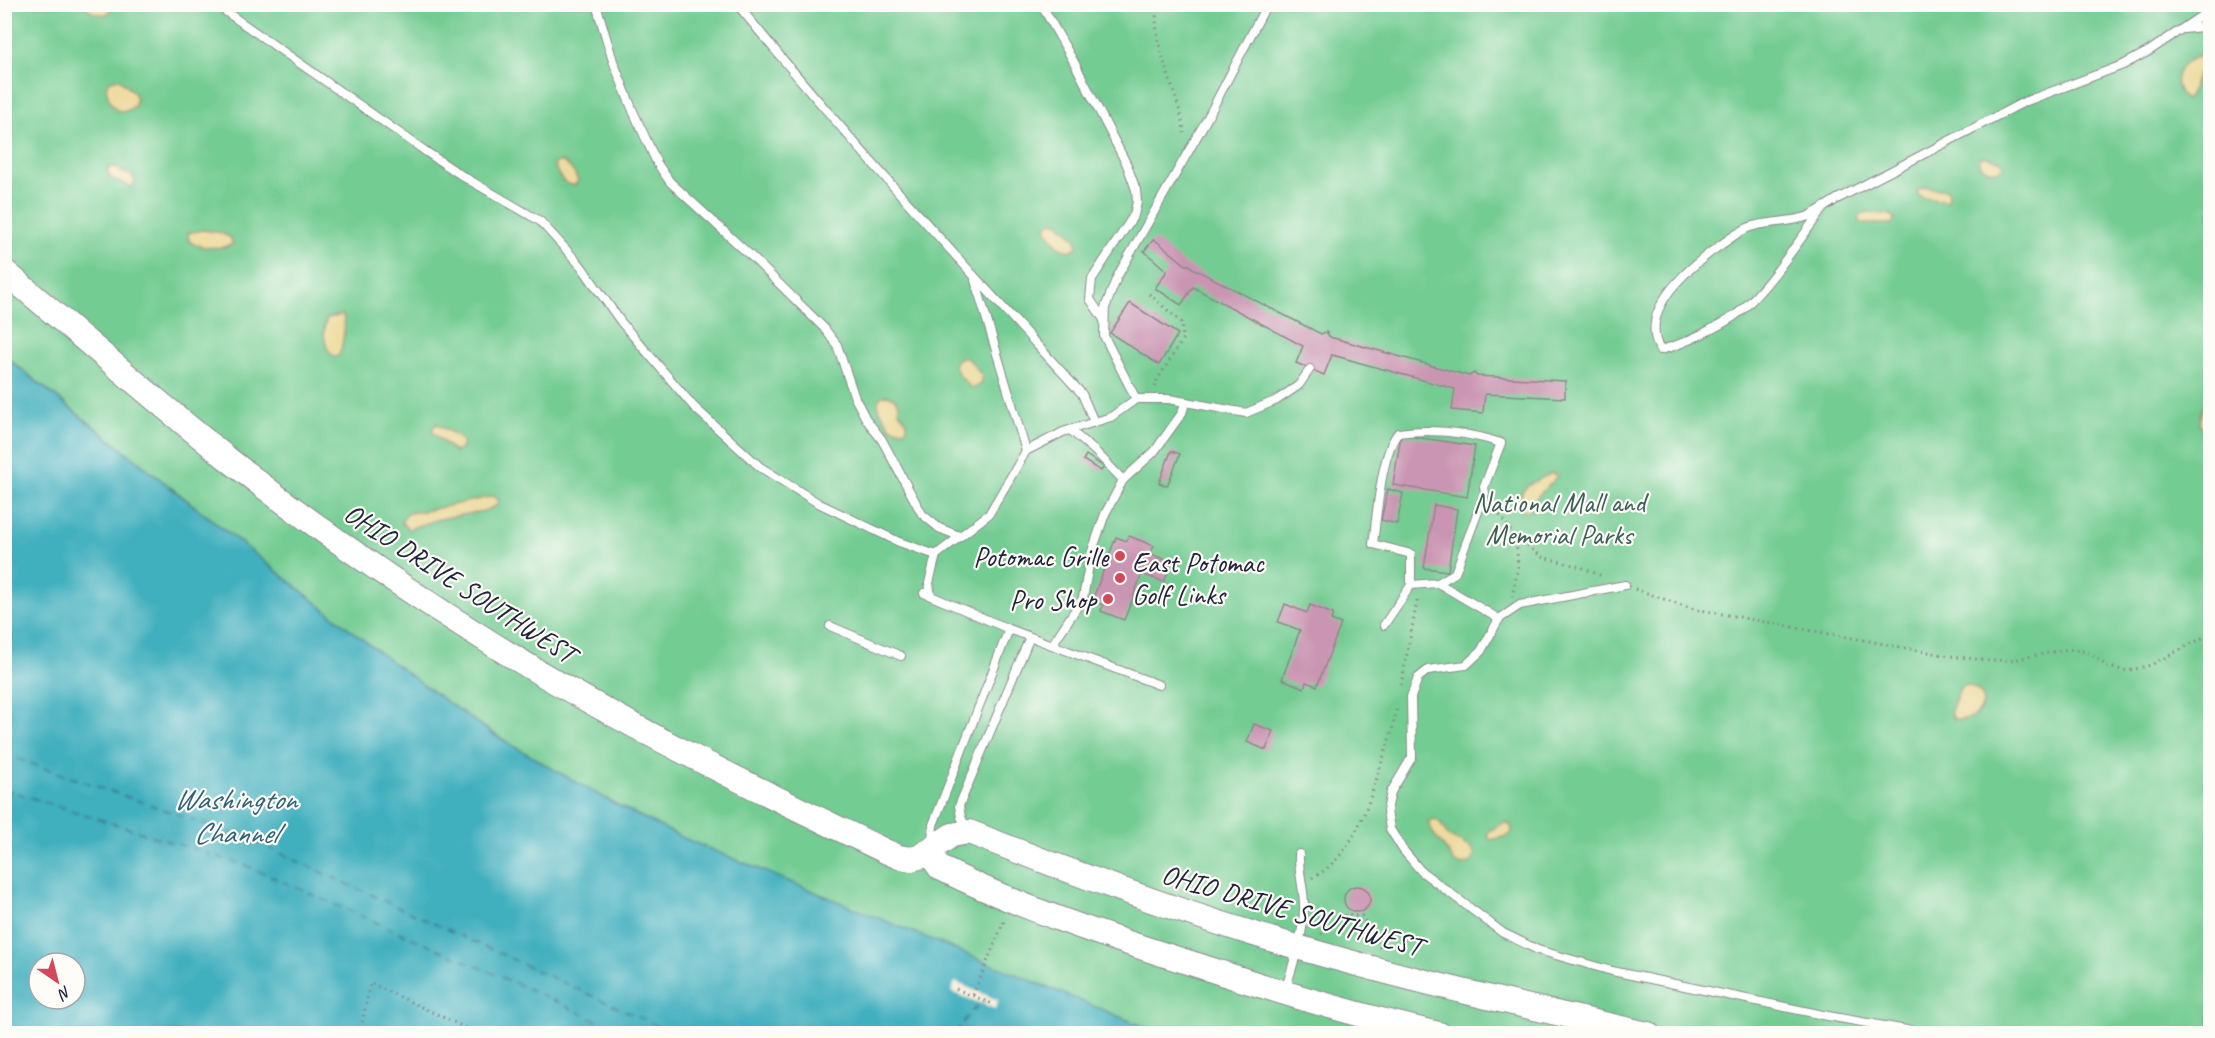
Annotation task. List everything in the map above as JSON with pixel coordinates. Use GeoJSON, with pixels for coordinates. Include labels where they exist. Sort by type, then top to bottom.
{"type":"FeatureCollection","features":[{"type":"Feature","properties":{"kind":"street","name":"OHIO DRIVE SOUTHWEST"},"geometry":{"type":"LineString","coordinates":[[4,271],[170,412],[253,478],[369,563],[486,641],[575,694],[657,738],[885,851],[911,859],[926,855],[952,835],[969,832],[1098,882],[1497,999],[1647,1034]]}},
{"type":"Feature","properties":{"kind":"street"},"geometry":{"type":"LineString","coordinates":[[932,850],[940,868],[1013,901],[1103,935],[1285,993],[1438,1034]]}},
{"type":"Feature","properties":{"kind":"lane"},"geometry":{"type":"LineString","coordinates":[[215,4],[428,153],[464,177],[540,221],[581,266],[621,322],[694,407],[760,467],[818,503],[899,542],[936,555]]}},
{"type":"Feature","properties":{"kind":"lane"},"geometry":{"type":"LineString","coordinates":[[596,4],[613,61],[657,163],[670,182],[751,256],[824,328],[837,345],[855,398],[866,419],[882,440],[922,514],[939,528],[959,536]]}},
{"type":"Feature","properties":{"kind":"lane"},"geometry":{"type":"LineString","coordinates":[[737,4],[781,58],[974,277],[1082,394],[1094,422]]}},
{"type":"Feature","properties":{"kind":"lane"},"geometry":{"type":"LineString","coordinates":[[1041,4],[1112,136],[1136,190],[1137,202],[1134,215],[1092,279],[1090,299],[1104,322]]}},
{"type":"Feature","properties":{"kind":"lane"},"geometry":{"type":"LineString","coordinates":[[1136,399],[1104,336],[1105,308],[1117,277],[1213,108],[1267,4]]}},
{"type":"Feature","properties":{"kind":"lane"},"geometry":{"type":"LineString","coordinates":[[1824,207],[1757,294],[1741,311],[1696,337],[1673,347],[1659,350],[1654,339],[1656,314],[1672,286],[1696,262],[1750,227],[1808,216],[1824,207],[2024,102],[2123,65],[2149,51],[2211,10]]}},
{"type":"Feature","properties":{"kind":"lane"},"geometry":{"type":"LineString","coordinates":[[2181,30],[2211,26]]}},
{"type":"Feature","properties":{"kind":"lane"},"geometry":{"type":"LineString","coordinates":[[974,277],[1026,451]]}},
{"type":"Feature","properties":{"kind":"lane"},"geometry":{"type":"LineString","coordinates":[[1160,685],[1009,629],[928,595],[936,555],[989,514],[1026,451],[1070,430],[1111,417],[1136,399],[1169,399],[1246,413],[1277,400],[1299,385],[1310,369]]}},
{"type":"Feature","properties":{"kind":"lane"},"geometry":{"type":"LineString","coordinates":[[1052,645],[1083,598],[1091,554],[1105,514],[1123,480],[1154,452],[1182,413],[1185,403]]}},
{"type":"Feature","properties":{"kind":"lane"},"geometry":{"type":"LineString","coordinates":[[1384,625],[1411,585],[1411,554],[1373,544],[1383,473],[1391,441],[1398,432],[1423,429],[1473,434],[1502,443],[1484,487],[1485,494],[1455,573],[1438,583],[1411,585]]}},
{"type":"Feature","properties":{"kind":"lane"},"geometry":{"type":"LineString","coordinates":[[1070,430],[1096,452],[1123,480]]}},
{"type":"Feature","properties":{"kind":"lane"},"geometry":{"type":"LineString","coordinates":[[1438,583],[1499,619]]}},
{"type":"Feature","properties":{"kind":"lane"},"geometry":{"type":"LineString","coordinates":[[1625,585],[1520,605],[1499,619],[1481,651],[1466,665],[1428,670],[1418,678],[1411,697],[1412,757],[1392,792],[1387,811],[1390,829],[1403,850],[1421,871],[1503,933],[1538,950],[1612,970],[1828,1016],[1929,1034]]}},
{"type":"Feature","properties":{"kind":"lane"},"geometry":{"type":"LineString","coordinates":[[830,626],[901,656]]}},
{"type":"Feature","properties":{"kind":"lane"},"geometry":{"type":"LineString","coordinates":[[932,850],[933,825],[1009,629]]}},
{"type":"Feature","properties":{"kind":"lane"},"geometry":{"type":"LineString","coordinates":[[969,832],[961,817],[959,806],[1030,637]]}},
{"type":"Feature","properties":{"kind":"lane"},"geometry":{"type":"LineString","coordinates":[[1285,993],[1307,942],[1298,867],[1299,854]]}},
{"type":"Feature","properties":{"kind":"path"},"geometry":{"type":"LineString","coordinates":[[1159,4],[1157,9],[1158,30],[1165,65],[1184,129],[1185,156]]}},
{"type":"Feature","properties":{"kind":"path"},"geometry":{"type":"LineString","coordinates":[[1149,294],[1181,322],[1183,339],[1156,382],[1154,399]]}},
{"type":"Feature","properties":{"kind":"path"},"geometry":{"type":"LineString","coordinates":[[1485,494],[1516,536],[1542,557],[1581,567],[1690,608],[1989,661],[2017,659],[2068,649],[2088,652],[2108,667],[2128,671],[2151,665],[2211,634]]}},
{"type":"Feature","properties":{"kind":"path"},"geometry":{"type":"LineString","coordinates":[[1508,613],[1518,567],[1516,536]]}},
{"type":"Feature","properties":{"kind":"path"},"geometry":{"type":"LineString","coordinates":[[1400,690],[1422,584]]}},
{"type":"Feature","properties":{"kind":"path"},"geometry":{"type":"LineString","coordinates":[[1301,884],[1321,874],[1344,850],[1366,810],[1395,722],[1398,700]]}},
{"type":"Feature","properties":{"kind":"path"},"geometry":{"type":"LineString","coordinates":[[973,995],[1013,901]]}},
{"type":"Feature","properties":{"kind":"path"},"geometry":{"type":"LineString","coordinates":[[1307,942],[1347,913],[1362,916],[1384,953]]}},
{"type":"Feature","properties":{"kind":"path"},"geometry":{"type":"LineString","coordinates":[[360,1034],[370,983],[480,1034]]}},
{"type":"Feature","properties":{"kind":"path"},"geometry":{"type":"LineString","coordinates":[[956,989],[993,1004]]}},
{"type":"Feature","properties":{"kind":"green space","name":"National Mall and Memorial Parks"},"geometry":{"type":"Polygon","coordinates":[[[4,5],[2210,5],[2210,1033],[1159,1033],[683,838],[562,775],[437,695],[384,656],[5,356],[4,5]]]}},
{"type":"Feature","properties":{"kind":"sand"},"geometry":{"type":"Polygon","coordinates":[[[115,4],[107,14],[94,13],[84,5],[115,4]]]}},
{"type":"Feature","properties":{"kind":"sand"},"geometry":{"type":"Polygon","coordinates":[[[2206,54],[2210,55],[2210,65],[2198,74],[2189,97],[2185,100],[2177,84],[2179,71],[2190,60],[2206,54]]]}},
{"type":"Feature","properties":{"kind":"sand"},"geometry":{"type":"Polygon","coordinates":[[[120,79],[135,94],[136,104],[124,111],[115,109],[112,105],[106,86],[112,80],[120,79]]]}},
{"type":"Feature","properties":{"kind":"sand"},"geometry":{"type":"Polygon","coordinates":[[[1984,156],[2002,161],[2003,166],[1998,171],[1988,170],[1981,166],[1979,159],[1984,156]]]}},
{"type":"Feature","properties":{"kind":"sand"},"geometry":{"type":"Polygon","coordinates":[[[561,161],[575,174],[578,181],[575,185],[564,182],[559,176],[554,164],[561,161]]]}},
{"type":"Feature","properties":{"kind":"sand"},"geometry":{"type":"Polygon","coordinates":[[[115,166],[122,172],[132,175],[135,182],[132,187],[111,179],[108,168],[115,166]]]}},
{"type":"Feature","properties":{"kind":"sand"},"geometry":{"type":"Polygon","coordinates":[[[1926,187],[1947,190],[1948,201],[1923,198],[1918,195],[1918,189],[1926,187]]]}},
{"type":"Feature","properties":{"kind":"sand"},"geometry":{"type":"Polygon","coordinates":[[[1867,212],[1892,215],[1895,219],[1892,224],[1863,224],[1858,221],[1860,215],[1867,212]]]}},
{"type":"Feature","properties":{"kind":"sand"},"geometry":{"type":"Polygon","coordinates":[[[1053,221],[1059,223],[1076,239],[1077,247],[1070,251],[1056,243],[1046,229],[1048,223],[1053,221]]]}},
{"type":"Feature","properties":{"kind":"sand"},"geometry":{"type":"Polygon","coordinates":[[[202,230],[218,232],[230,237],[233,244],[210,247],[189,241],[188,233],[202,230]]]}},
{"type":"Feature","properties":{"kind":"sand"},"geometry":{"type":"Polygon","coordinates":[[[343,315],[342,344],[340,353],[335,357],[326,344],[325,323],[327,318],[343,315]]]}},
{"type":"Feature","properties":{"kind":"sand"},"geometry":{"type":"Polygon","coordinates":[[[963,357],[970,360],[982,376],[982,383],[977,387],[971,388],[959,375],[954,365],[957,359],[963,357]]]}},
{"type":"Feature","properties":{"kind":"sand"},"geometry":{"type":"Polygon","coordinates":[[[888,395],[896,399],[899,411],[907,422],[907,428],[904,430],[891,428],[879,409],[878,400],[888,395]]]}},
{"type":"Feature","properties":{"kind":"sand"},"geometry":{"type":"Polygon","coordinates":[[[2210,398],[2210,425],[2203,428],[2199,424],[2200,417],[2210,398]]]}},
{"type":"Feature","properties":{"kind":"sand"},"geometry":{"type":"Polygon","coordinates":[[[437,424],[457,436],[463,443],[461,449],[455,452],[432,432],[433,427],[437,424]]]}},
{"type":"Feature","properties":{"kind":"sand"},"geometry":{"type":"Polygon","coordinates":[[[1552,473],[1557,475],[1554,480],[1535,499],[1530,510],[1525,512],[1521,504],[1522,492],[1532,483],[1552,473]]]}},
{"type":"Feature","properties":{"kind":"sand"},"geometry":{"type":"Polygon","coordinates":[[[494,496],[499,501],[496,506],[484,511],[439,519],[408,529],[401,522],[408,513],[494,496]]]}},
{"type":"Feature","properties":{"kind":"sand"},"geometry":{"type":"Polygon","coordinates":[[[1967,685],[1981,694],[1982,707],[1972,717],[1954,719],[1950,713],[1960,688],[1967,685]]]}},
{"type":"Feature","properties":{"kind":"sand"},"geometry":{"type":"Polygon","coordinates":[[[1434,819],[1439,821],[1448,836],[1472,848],[1475,855],[1471,862],[1463,865],[1454,863],[1430,827],[1428,821],[1434,819]]]}},
{"type":"Feature","properties":{"kind":"sand"},"geometry":{"type":"Polygon","coordinates":[[[1505,822],[1511,825],[1512,833],[1490,840],[1487,836],[1489,831],[1505,822]]]}},
{"type":"Feature","properties":{"kind":"water","name":"Washington Channel"},"geometry":{"type":"Polygon","coordinates":[[[4,356],[384,656],[493,734],[615,804],[683,838],[1159,1033],[5,1033],[4,356]]]}},
{"type":"Feature","properties":{"kind":"pier"},"geometry":{"type":"Polygon","coordinates":[[[955,982],[998,1000],[995,1009],[951,992],[955,982]]]}},
{"type":"Feature","properties":{"kind":"building"},"geometry":{"type":"Polygon","coordinates":[[[1154,239],[1186,265],[1190,265],[1321,334],[1326,332],[1330,337],[1469,376],[1474,373],[1477,376],[1565,381],[1565,398],[1485,394],[1483,413],[1452,410],[1455,389],[1332,355],[1324,375],[1296,363],[1303,346],[1193,287],[1181,305],[1155,288],[1167,271],[1144,251],[1154,239]]]}},
{"type":"Feature","properties":{"kind":"building"},"geometry":{"type":"Polygon","coordinates":[[[1130,303],[1178,334],[1159,365],[1110,333],[1130,303]]]}},
{"type":"Feature","properties":{"kind":"building"},"geometry":{"type":"Polygon","coordinates":[[[1401,435],[1475,446],[1467,497],[1393,485],[1401,435]]]}},
{"type":"Feature","properties":{"kind":"building"},"geometry":{"type":"Polygon","coordinates":[[[1171,451],[1180,454],[1167,486],[1159,483],[1171,451]]]}},
{"type":"Feature","properties":{"kind":"building"},"geometry":{"type":"Polygon","coordinates":[[[1086,455],[1104,467],[1101,471],[1083,460],[1086,455]]]}},
{"type":"Feature","properties":{"kind":"building"},"geometry":{"type":"Polygon","coordinates":[[[1388,489],[1403,493],[1397,524],[1381,520],[1388,489]]]}},
{"type":"Feature","properties":{"kind":"building"},"geometry":{"type":"Polygon","coordinates":[[[1434,505],[1457,509],[1448,571],[1424,568],[1434,505]]]}},
{"type":"Feature","properties":{"kind":"building","name":"East Potomac Golf Links"},"geometry":{"type":"Polygon","coordinates":[[[1129,536],[1154,546],[1150,554],[1172,562],[1164,582],[1142,574],[1124,620],[1101,611],[1103,605],[1092,601],[1116,537],[1127,541],[1129,536]]]}},
{"type":"Feature","properties":{"kind":"building"},"geometry":{"type":"Polygon","coordinates":[[[1285,604],[1307,613],[1310,605],[1333,614],[1331,620],[1341,624],[1317,686],[1306,682],[1304,688],[1282,679],[1300,630],[1278,622],[1285,604]]]}},
{"type":"Feature","properties":{"kind":"building"},"geometry":{"type":"Polygon","coordinates":[[[1254,724],[1273,731],[1266,750],[1247,742],[1254,724]]]}},
{"type":"Feature","properties":{"kind":"building"},"geometry":{"type":"Polygon","coordinates":[[[1357,886],[1367,889],[1370,899],[1367,909],[1357,912],[1347,909],[1344,899],[1347,889],[1357,886]]]}},
{"type":"Feature","properties":{"kind":"ferry route"},"geometry":{"type":"LineString","coordinates":[[4,754],[251,840],[676,1034]]}},
{"type":"Feature","properties":{"kind":"ferry route"},"geometry":{"type":"LineString","coordinates":[[4,789],[247,866],[529,989],[625,1034]]}},
{"type":"Feature","properties":{"kind":"ferry route"},"geometry":{"type":"LineString","coordinates":[[955,1034],[969,1014],[985,1000]]}},
{"type":"Feature","properties":{"kind":"place","name":"Potomac Grille"},"geometry":{"type":"Point","coordinates":[1120,556]}},
{"type":"Feature","properties":{"kind":"place","name":"East Potomac Golf Links"},"geometry":{"type":"Point","coordinates":[1120,578]}},
{"type":"Feature","properties":{"kind":"place","name":"Pro Shop"},"geometry":{"type":"Point","coordinates":[1108,599]}}]}
